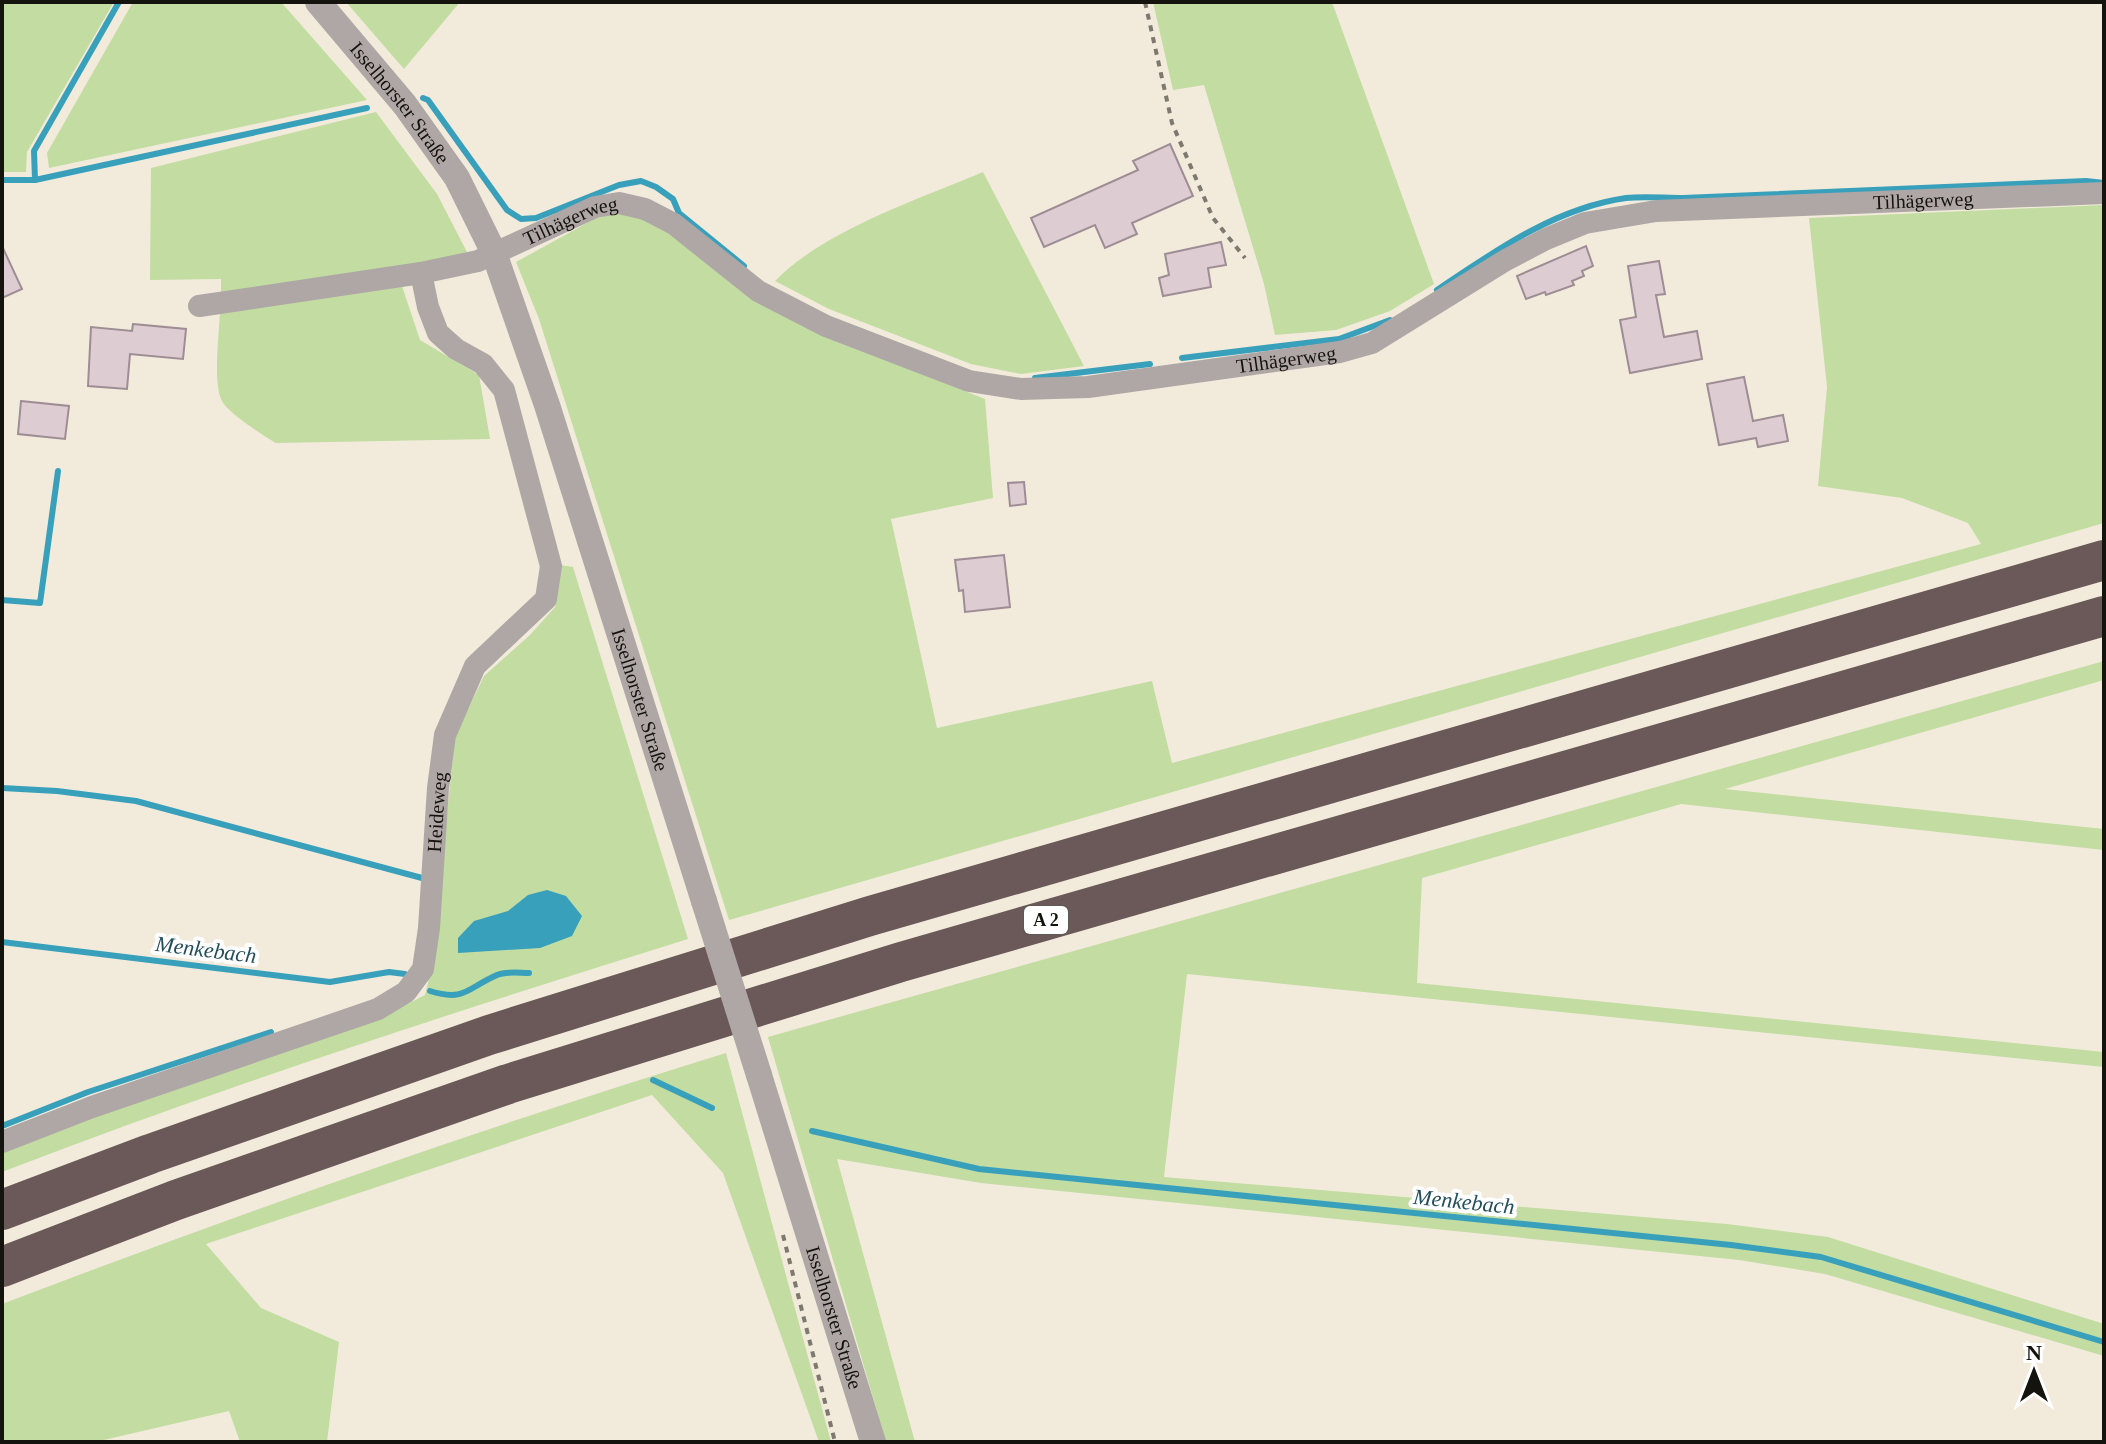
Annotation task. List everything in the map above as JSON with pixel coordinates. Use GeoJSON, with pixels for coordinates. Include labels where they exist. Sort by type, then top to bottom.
{"type":"FeatureCollection","features":[{"type":"Feature","properties":{"kind":"highway"},"geometry":{"type":"LineString","coordinates":[[2,1210],[150,1154],[489,1035],[841,925],[2104,560]]}},
{"type":"Feature","properties":{"kind":"highway","name":"A 2"},"geometry":{"type":"LineString","coordinates":[[2,1267],[176,1200],[523,1079],[901,962],[2104,616]]}},
{"type":"Feature","properties":{"kind":"street","name":"Isselhorster Straße"},"geometry":{"type":"LineString","coordinates":[[318,2],[405,105],[457,178],[494,253],[534,364],[873,1442]]}},
{"type":"Feature","properties":{"kind":"street","name":"Tilhägerweg"},"geometry":{"type":"LineString","coordinates":[[494,253],[595,207],[619,203],[645,209],[674,224],[758,291],[826,326],[969,381],[1021,389],[1088,387],[1340,352],[1372,343],[1506,260],[1585,223],[1656,211],[2104,193]]}},
{"type":"Feature","properties":{"kind":"street"},"geometry":{"type":"LineString","coordinates":[[199,306],[421,273],[478,261],[494,253]]}},
{"type":"Feature","properties":{"kind":"street","name":"Heideweg"},"geometry":{"type":"LineString","coordinates":[[2,1142],[92,1107],[378,1009],[406,992],[423,969],[445,735],[475,666],[546,599],[551,566],[504,390],[483,364],[456,349],[438,333],[428,307],[421,273]]}},
{"type":"Feature","properties":{"kind":"path"},"geometry":{"type":"LineString","coordinates":[[1145,2],[1172,123],[1213,218],[1245,258]]}},
{"type":"Feature","properties":{"kind":"path"},"geometry":{"type":"LineString","coordinates":[[781,1228],[835,1442]]}},
{"type":"Feature","properties":{"kind":"green space"},"geometry":{"type":"Polygon","coordinates":[[[2,2],[114,2],[27,152],[26,172],[2,172],[2,2]]]}},
{"type":"Feature","properties":{"kind":"green space"},"geometry":{"type":"Polygon","coordinates":[[[133,2],[281,2],[367,100],[49,168],[47,153],[133,2]]]}},
{"type":"Feature","properties":{"kind":"green space"},"geometry":{"type":"Polygon","coordinates":[[[346,2],[460,2],[404,69],[346,2]]]}},
{"type":"Feature","properties":{"kind":"green space"},"geometry":{"type":"Polygon","coordinates":[[[1153,2],[1332,2],[1434,284],[1390,311],[1336,330],[1275,335],[1264,284],[1204,85],[1173,90],[1153,2]]]}},
{"type":"Feature","properties":{"kind":"green space"},"geometry":{"type":"Polygon","coordinates":[[[376,112],[437,194],[467,252],[449,263],[221,293],[221,279],[150,280],[151,168],[376,112]]]}},
{"type":"Feature","properties":{"kind":"green space"},"geometry":{"type":"Polygon","coordinates":[[[983,172],[1084,366],[1021,374],[971,364],[829,309],[775,281],[795,263],[845,232],[983,172]]]}},
{"type":"Feature","properties":{"kind":"green space"},"geometry":{"type":"Polygon","coordinates":[[[2104,205],[2104,523],[729,920],[539,319],[516,262],[596,218],[618,213],[644,215],[904,367],[985,399],[993,498],[891,519],[937,728],[1152,681],[1172,763],[1981,544],[1968,523],[1902,498],[1818,486],[1827,387],[1809,218],[2104,205]]]}},
{"type":"Feature","properties":{"kind":"green space"},"geometry":{"type":"Polygon","coordinates":[[[401,283],[420,340],[479,375],[490,439],[276,443],[239,418],[222,401],[217,382],[220,308],[401,283]]]}},
{"type":"Feature","properties":{"kind":"green space"},"geometry":{"type":"Polygon","coordinates":[[[560,565],[573,567],[688,939],[343,1050],[2,1172],[2,1150],[92,1115],[378,1019],[425,995],[431,970],[455,737],[484,676],[530,635],[555,607],[560,565]]]}},
{"type":"Feature","properties":{"kind":"green space"},"geometry":{"type":"Polygon","coordinates":[[[2104,661],[2104,680],[1725,789],[2104,829],[2104,850],[1681,804],[1422,878],[1417,983],[2104,1052],[2104,1067],[1187,974],[1164,1177],[1727,1224],[1828,1237],[2104,1324],[2104,1356],[1825,1274],[1739,1260],[981,1183],[837,1159],[915,1442],[886,1442],[768,1037],[2104,661]]]}},
{"type":"Feature","properties":{"kind":"green space"},"geometry":{"type":"Polygon","coordinates":[[[726,1053],[831,1442],[819,1442],[723,1173],[652,1095],[206,1244],[261,1308],[339,1342],[327,1442],[240,1442],[229,1411],[95,1442],[2,1442],[2,1304],[362,1172],[726,1053]]]}},
{"type":"Feature","properties":{"kind":"water"},"geometry":{"type":"Polygon","coordinates":[[[547,890],[566,896],[582,916],[572,936],[540,948],[458,953],[458,938],[474,921],[508,911],[528,895],[547,890]]]}},
{"type":"Feature","properties":{"kind":"building"},"geometry":{"type":"Polygon","coordinates":[[[1170,144],[1193,196],[1132,223],[1137,234],[1105,248],[1095,225],[1044,247],[1031,218],[1138,170],[1133,161],[1170,144]]]}},
{"type":"Feature","properties":{"kind":"building"},"geometry":{"type":"Polygon","coordinates":[[[1221,242],[1226,265],[1208,268],[1211,287],[1163,296],[1159,278],[1169,275],[1165,254],[1221,242]]]}},
{"type":"Feature","properties":{"kind":"building"},"geometry":{"type":"Polygon","coordinates":[[[2,246],[22,289],[2,298],[2,246]]]}},
{"type":"Feature","properties":{"kind":"building"},"geometry":{"type":"Polygon","coordinates":[[[1586,246],[1593,266],[1582,271],[1584,276],[1572,281],[1574,285],[1526,299],[1517,276],[1586,246]]]}},
{"type":"Feature","properties":{"kind":"building"},"geometry":{"type":"Polygon","coordinates":[[[1659,261],[1665,294],[1656,295],[1664,337],[1697,331],[1702,359],[1630,373],[1620,320],[1636,317],[1628,266],[1659,261]]]}},
{"type":"Feature","properties":{"kind":"building"},"geometry":{"type":"Polygon","coordinates":[[[133,324],[186,329],[183,359],[130,354],[127,389],[88,386],[91,327],[132,331],[133,324]]]}},
{"type":"Feature","properties":{"kind":"building"},"geometry":{"type":"Polygon","coordinates":[[[1744,377],[1753,421],[1783,415],[1788,441],[1758,447],[1756,438],[1719,445],[1707,384],[1744,377]]]}},
{"type":"Feature","properties":{"kind":"building"},"geometry":{"type":"Polygon","coordinates":[[[21,401],[69,406],[65,439],[18,434],[21,401]]]}},
{"type":"Feature","properties":{"kind":"building"},"geometry":{"type":"Polygon","coordinates":[[[1024,482],[1026,504],[1010,506],[1008,483],[1024,482]]]}},
{"type":"Feature","properties":{"kind":"building"},"geometry":{"type":"Polygon","coordinates":[[[1004,555],[1010,607],[965,612],[955,560],[1004,555]]]}},
{"type":"Feature","properties":{"kind":"waterway"},"geometry":{"type":"LineString","coordinates":[[35,180],[34,151],[119,2]]}},
{"type":"Feature","properties":{"kind":"waterway"},"geometry":{"type":"LineString","coordinates":[[423,98],[428,100],[507,210],[521,219],[536,218],[619,185],[641,181],[673,199],[679,213],[744,266]]}},
{"type":"Feature","properties":{"kind":"waterway"},"geometry":{"type":"LineString","coordinates":[[2,180],[35,180],[367,108]]}},
{"type":"Feature","properties":{"kind":"waterway"},"geometry":{"type":"LineString","coordinates":[[1437,290],[1504,246],[1550,221],[1600,203],[1626,198],[2086,181],[2104,183]]}},
{"type":"Feature","properties":{"kind":"waterway"},"geometry":{"type":"LineString","coordinates":[[1182,358],[1339,339],[1390,320]]}},
{"type":"Feature","properties":{"kind":"waterway"},"geometry":{"type":"LineString","coordinates":[[1035,378],[1150,364]]}},
{"type":"Feature","properties":{"kind":"waterway"},"geometry":{"type":"LineString","coordinates":[[2,600],[40,603],[58,471]]}},
{"type":"Feature","properties":{"kind":"waterway"},"geometry":{"type":"LineString","coordinates":[[2,788],[136,801],[422,878]]}},
{"type":"Feature","properties":{"kind":"waterway","name":"Menkebach"},"geometry":{"type":"LineString","coordinates":[[2,942],[330,982],[389,972],[405,974]]}},
{"type":"Feature","properties":{"kind":"waterway","name":"Menkebach"},"geometry":{"type":"LineString","coordinates":[[430,991],[459,994],[501,974],[529,973]]}},
{"type":"Feature","properties":{"kind":"waterway"},"geometry":{"type":"LineString","coordinates":[[2,1126],[88,1092],[271,1032]]}},
{"type":"Feature","properties":{"kind":"waterway","name":"Menkebach"},"geometry":{"type":"LineString","coordinates":[[653,1080],[712,1108]]}},
{"type":"Feature","properties":{"kind":"waterway","name":"Menkebach"},"geometry":{"type":"LineString","coordinates":[[812,1131],[979,1169],[1731,1245],[1821,1257],[2104,1342]]}}]}
